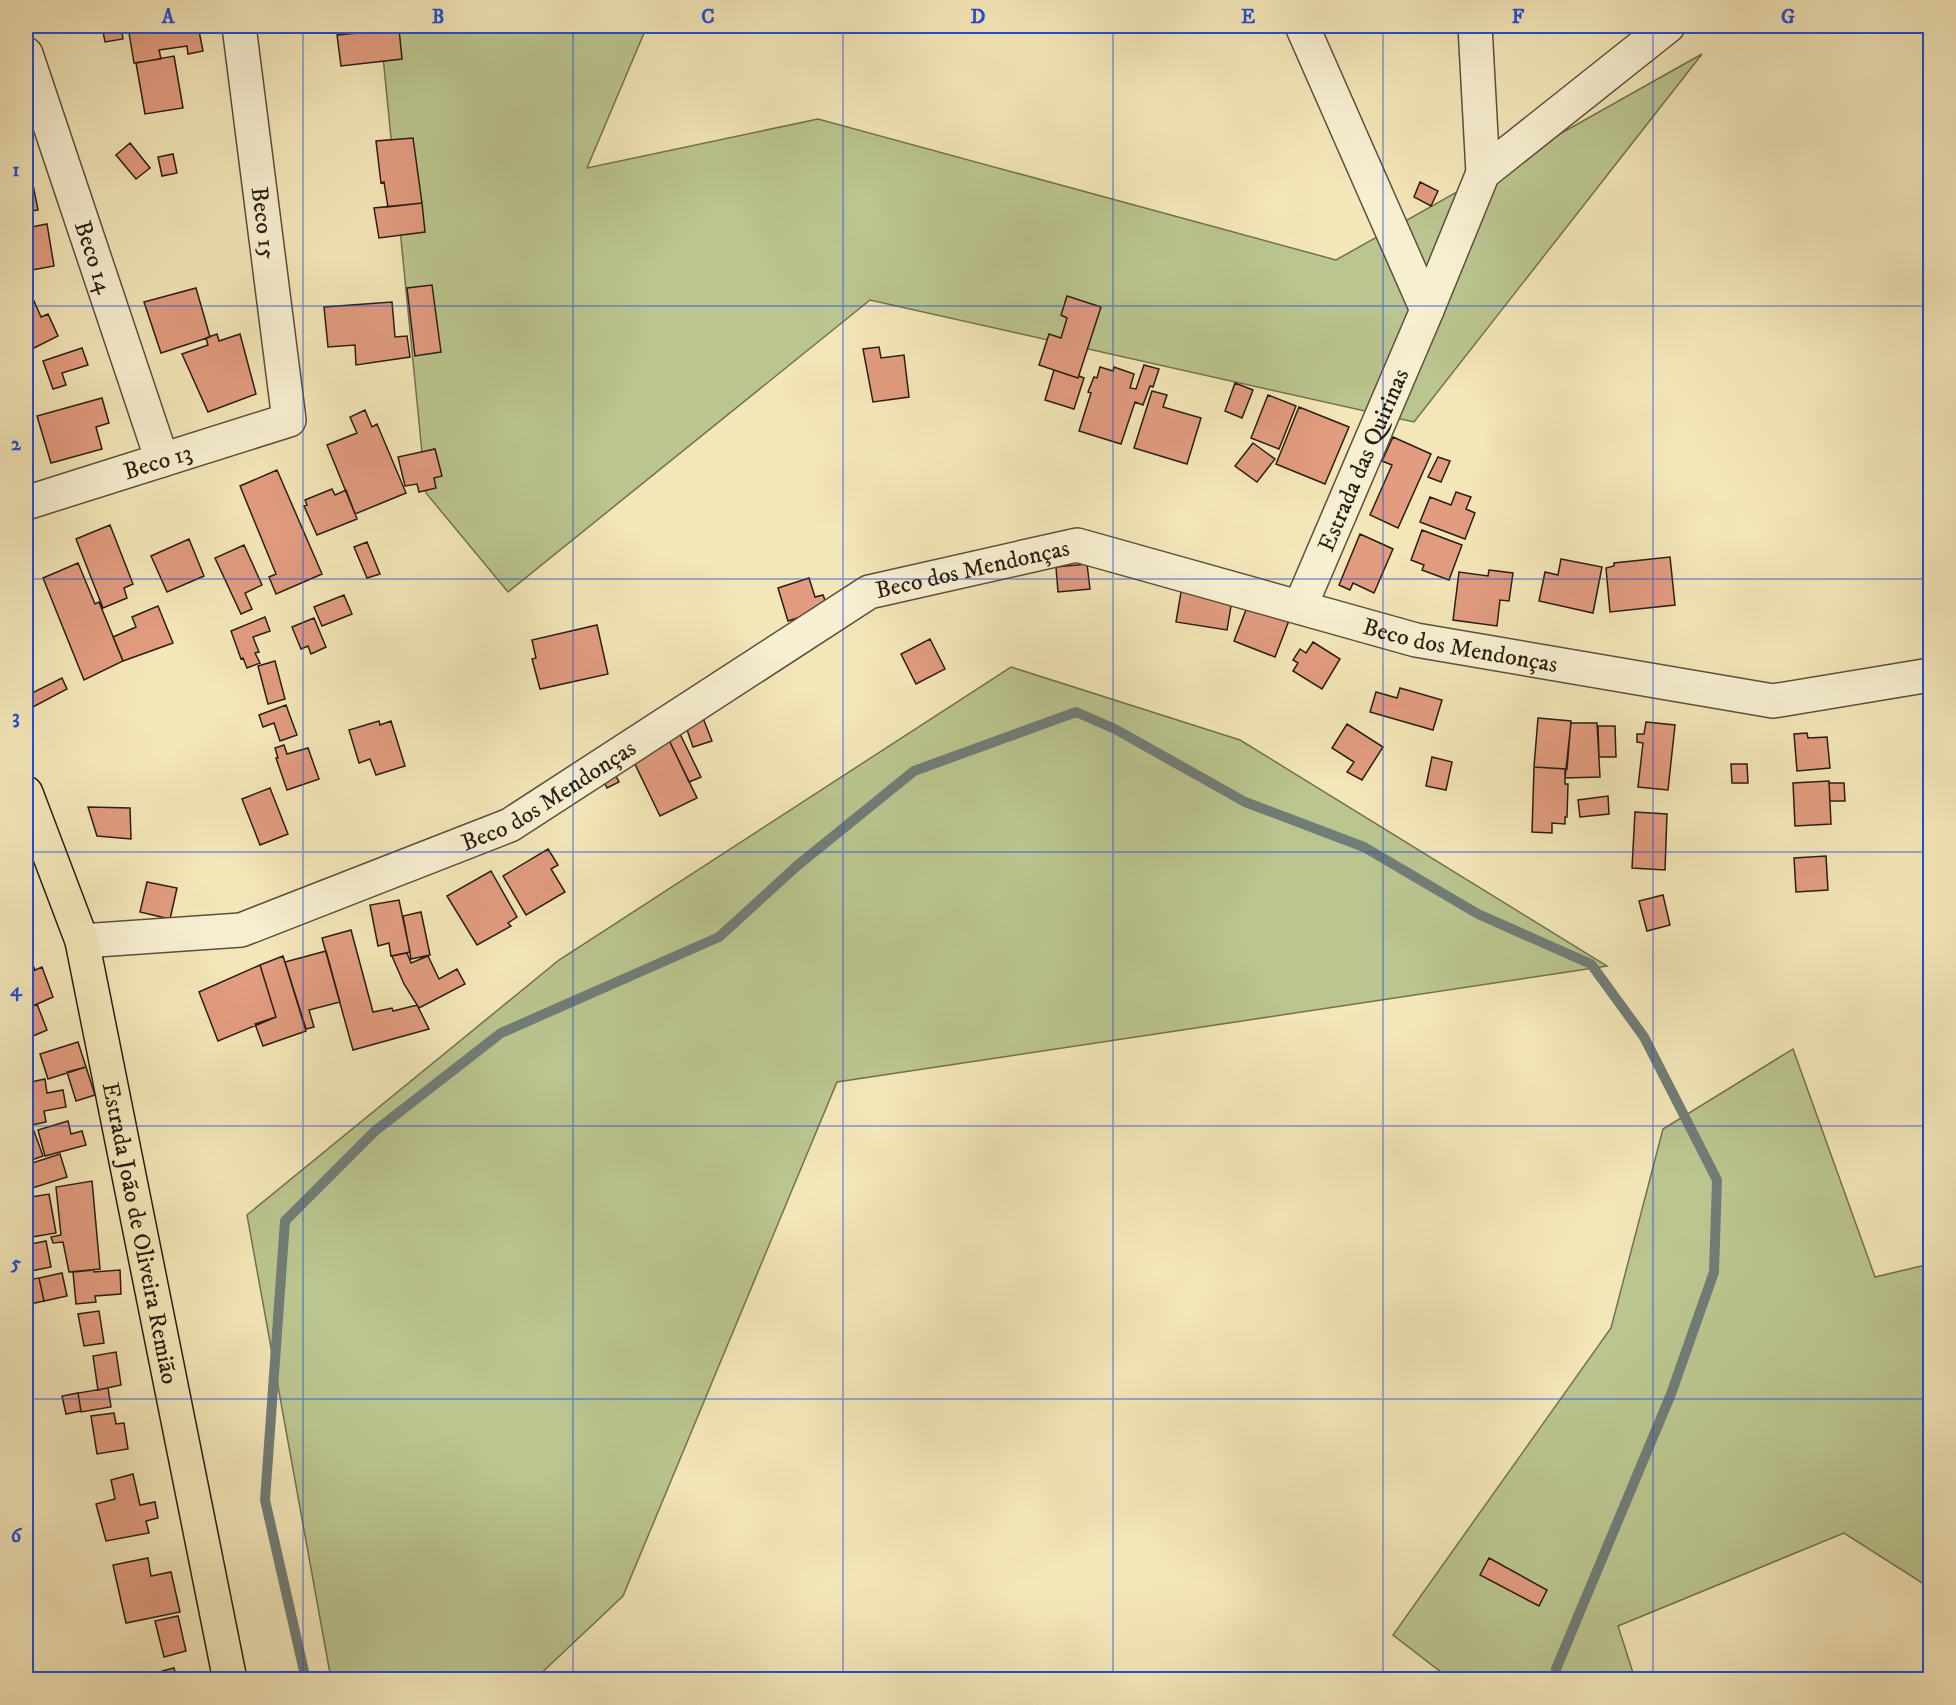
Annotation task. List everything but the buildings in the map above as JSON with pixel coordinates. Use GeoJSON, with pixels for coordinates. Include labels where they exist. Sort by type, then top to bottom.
{"type":"FeatureCollection","features":[{"type":"Feature","properties":{"kind":"main road","name":"Estrada João de Oliveira Remião"},"geometry":{"type":"LineString","coordinates":[[26,793],[82,941],[230,1680]]}},
{"type":"Feature","properties":{"kind":"street","name":"Beco 15"},"geometry":{"type":"LineString","coordinates":[[239,26],[289,420]]}},
{"type":"Feature","properties":{"kind":"street"},"geometry":{"type":"LineString","coordinates":[[1302,26],[1427,310]]}},
{"type":"Feature","properties":{"kind":"street","name":"Estrada das Quirinas"},"geometry":{"type":"LineString","coordinates":[[1300,607],[1427,310],[1483,172],[1475,26]]}},
{"type":"Feature","properties":{"kind":"street","name":"Estrada das Quirinas"},"geometry":{"type":"LineString","coordinates":[[1483,172],[1668,26]]}},
{"type":"Feature","properties":{"kind":"street","name":"Beco 14"},"geometry":{"type":"LineString","coordinates":[[26,54],[162,460]]}},
{"type":"Feature","properties":{"kind":"street","name":"Beco 13"},"geometry":{"type":"LineString","coordinates":[[26,503],[289,420]]}},
{"type":"Feature","properties":{"kind":"street","name":"Beco dos Mendonças"},"geometry":{"type":"LineString","coordinates":[[82,941],[241,930],[510,825],[869,592],[1077,545],[1416,640],[1773,701],[1930,675]]}},
{"type":"Feature","properties":{"kind":"green space"},"geometry":{"type":"Polygon","coordinates":[[[380,26],[647,26],[587,168],[818,119],[1336,260],[1702,54],[1414,422],[870,300],[508,592],[426,493],[380,26]]]}},
{"type":"Feature","properties":{"kind":"green space"},"geometry":{"type":"Polygon","coordinates":[[[1011,667],[1240,740],[1607,966],[837,1082],[623,1596],[535,1679],[331,1679],[247,1215],[559,960],[1011,667]]]}},
{"type":"Feature","properties":{"kind":"green space"},"geometry":{"type":"Polygon","coordinates":[[[1793,1049],[1875,1277],[1930,1264],[1930,1588],[1844,1533],[1618,1626],[1635,1679],[1450,1679],[1393,1635],[1611,1328],[1663,1129],[1793,1049]]]}},
{"type":"Feature","properties":{"kind":"waterway"},"geometry":{"type":"LineString","coordinates":[[306,1680],[265,1500],[285,1221],[375,1131],[501,1033],[719,937],[798,865],[914,771],[1076,712],[1115,729],[1245,802],[1364,847],[1478,914],[1591,964],[1644,1037],[1717,1180],[1714,1272],[1671,1394],[1556,1669],[1558,1680]]}}]}
